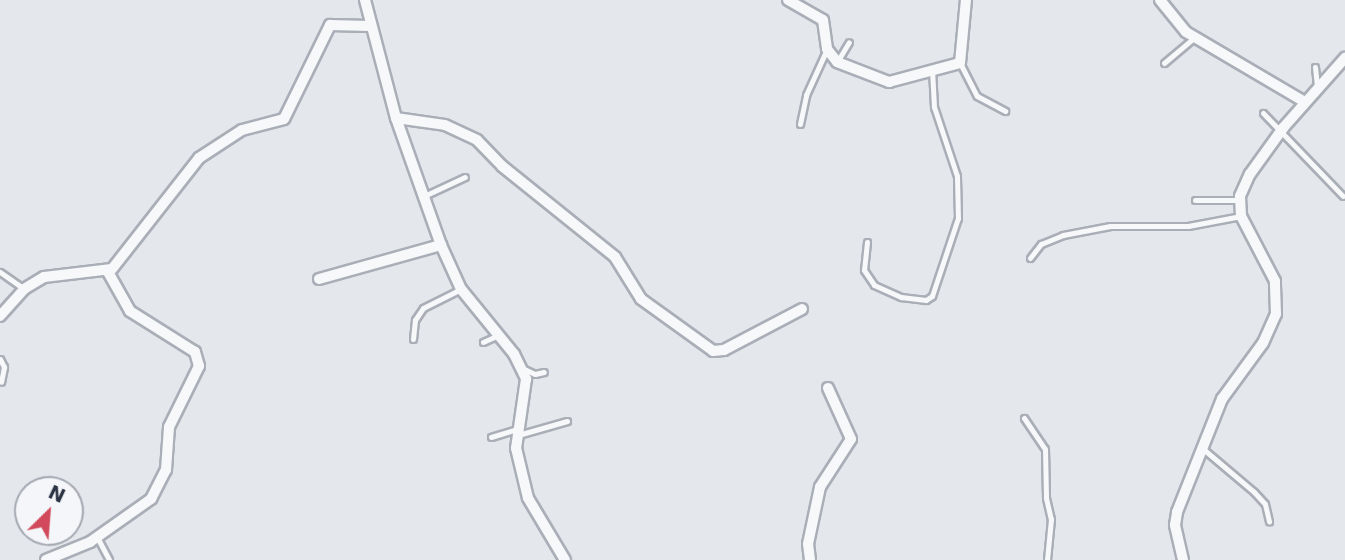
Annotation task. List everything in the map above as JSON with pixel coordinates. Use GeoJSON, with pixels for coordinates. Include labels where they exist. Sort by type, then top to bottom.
{"type":"FeatureCollection","features":[{"type":"Feature","properties":{"kind":"street"},"geometry":{"type":"LineString","coordinates":[[365,0],[396,118],[441,244],[461,289],[522,368],[527,389],[516,432],[528,498],[565,560]]}},
{"type":"Feature","properties":{"kind":"street"},"geometry":{"type":"LineString","coordinates":[[788,0],[823,20],[827,49],[837,62],[881,82],[932,72],[960,63],[966,0]]}},
{"type":"Feature","properties":{"kind":"street"},"geometry":{"type":"LineString","coordinates":[[1160,0],[1177,25],[1242,69],[1303,101]]}},
{"type":"Feature","properties":{"kind":"street"},"geometry":{"type":"LineString","coordinates":[[0,316],[24,289],[57,274],[108,272],[199,158],[243,130],[284,119],[330,25],[370,26]]}},
{"type":"Feature","properties":{"kind":"street"},"geometry":{"type":"LineString","coordinates":[[1182,560],[1175,520],[1202,448],[1226,392],[1263,343],[1276,314],[1275,281],[1241,216],[1240,200],[1250,174],[1283,128],[1303,101],[1345,58]]}},
{"type":"Feature","properties":{"kind":"street"},"geometry":{"type":"LineString","coordinates":[[396,118],[445,125],[477,141],[502,166],[615,257],[641,299],[713,351],[724,350],[802,309]]}},
{"type":"Feature","properties":{"kind":"street"},"geometry":{"type":"LineString","coordinates":[[319,279],[441,244]]}},
{"type":"Feature","properties":{"kind":"street"},"geometry":{"type":"LineString","coordinates":[[46,560],[97,537],[150,499],[166,470],[169,427],[199,366],[195,352],[130,311],[108,272]]}},
{"type":"Feature","properties":{"kind":"street"},"geometry":{"type":"LineString","coordinates":[[810,560],[808,544],[820,487],[851,439],[828,388]]}},
{"type":"Feature","properties":{"kind":"lane"},"geometry":{"type":"LineString","coordinates":[[1164,63],[1196,36]]}},
{"type":"Feature","properties":{"kind":"lane"},"geometry":{"type":"LineString","coordinates":[[837,62],[849,42]]}},
{"type":"Feature","properties":{"kind":"lane"},"geometry":{"type":"LineString","coordinates":[[800,124],[806,95],[827,49]]}},
{"type":"Feature","properties":{"kind":"lane"},"geometry":{"type":"LineString","coordinates":[[960,63],[977,96],[1005,111]]}},
{"type":"Feature","properties":{"kind":"lane"},"geometry":{"type":"LineString","coordinates":[[1315,67],[1317,87]]}},
{"type":"Feature","properties":{"kind":"lane"},"geometry":{"type":"LineString","coordinates":[[867,242],[864,270],[874,285],[908,299],[932,296],[958,218],[957,176],[934,107],[932,72]]}},
{"type":"Feature","properties":{"kind":"lane"},"geometry":{"type":"LineString","coordinates":[[1263,113],[1283,128],[1343,196]]}},
{"type":"Feature","properties":{"kind":"lane"},"geometry":{"type":"LineString","coordinates":[[424,196],[465,177]]}},
{"type":"Feature","properties":{"kind":"lane"},"geometry":{"type":"LineString","coordinates":[[1195,200],[1240,200]]}},
{"type":"Feature","properties":{"kind":"lane"},"geometry":{"type":"LineString","coordinates":[[1030,258],[1049,238],[1110,226],[1188,226],[1241,216]]}},
{"type":"Feature","properties":{"kind":"lane"},"geometry":{"type":"LineString","coordinates":[[0,272],[24,289]]}},
{"type":"Feature","properties":{"kind":"lane"},"geometry":{"type":"LineString","coordinates":[[413,339],[415,320],[423,308],[461,289]]}},
{"type":"Feature","properties":{"kind":"lane"},"geometry":{"type":"LineString","coordinates":[[483,342],[499,335]]}},
{"type":"Feature","properties":{"kind":"lane"},"geometry":{"type":"LineString","coordinates":[[0,359],[4,367],[1,382]]}},
{"type":"Feature","properties":{"kind":"lane"},"geometry":{"type":"LineString","coordinates":[[522,368],[535,374],[544,372]]}},
{"type":"Feature","properties":{"kind":"lane"},"geometry":{"type":"LineString","coordinates":[[1024,418],[1046,456],[1046,498],[1051,519],[1047,560]]}},
{"type":"Feature","properties":{"kind":"lane"},"geometry":{"type":"LineString","coordinates":[[491,437],[567,421]]}},
{"type":"Feature","properties":{"kind":"lane"},"geometry":{"type":"LineString","coordinates":[[1202,448],[1265,504],[1269,522]]}},
{"type":"Feature","properties":{"kind":"lane"},"geometry":{"type":"LineString","coordinates":[[97,537],[109,560]]}}]}
